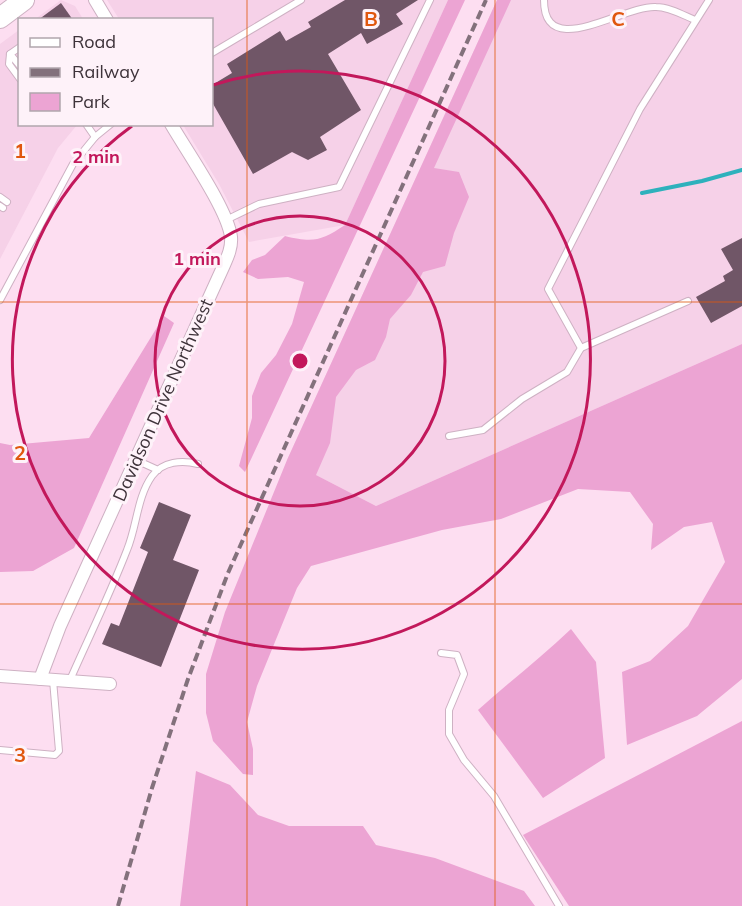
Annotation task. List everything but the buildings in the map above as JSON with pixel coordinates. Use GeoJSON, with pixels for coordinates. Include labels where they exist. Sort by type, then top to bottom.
{"type":"FeatureCollection","features":[{"type":"Feature","properties":{"kind":"highway"},"geometry":{"type":"LineString","coordinates":[[0,18],[24,0]]}},
{"type":"Feature","properties":{"kind":"street"},"geometry":{"type":"LineString","coordinates":[[95,0],[106,18]]}},
{"type":"Feature","properties":{"kind":"street","name":"Davidson Drive Northwest"},"geometry":{"type":"LineString","coordinates":[[40,679],[60,626],[224,265],[231,239],[226,220],[172,126]]}},
{"type":"Feature","properties":{"kind":"street"},"geometry":{"type":"LineString","coordinates":[[0,676],[110,684]]}},
{"type":"Feature","properties":{"kind":"lane"},"geometry":{"type":"LineString","coordinates":[[226,220],[259,204],[339,187],[430,0]]}},
{"type":"Feature","properties":{"kind":"lane"},"geometry":{"type":"LineString","coordinates":[[544,0],[548,22],[558,29],[579,29],[635,9],[657,6],[695,20]]}},
{"type":"Feature","properties":{"kind":"lane"},"geometry":{"type":"LineString","coordinates":[[581,348],[548,290],[640,109],[709,0]]}},
{"type":"Feature","properties":{"kind":"lane"},"geometry":{"type":"LineString","coordinates":[[213,52],[298,1]]}},
{"type":"Feature","properties":{"kind":"lane"},"geometry":{"type":"LineString","coordinates":[[18,48],[10,54],[9,64],[18,76]]}},
{"type":"Feature","properties":{"kind":"lane"},"geometry":{"type":"LineString","coordinates":[[10,54],[18,64]]}},
{"type":"Feature","properties":{"kind":"lane"},"geometry":{"type":"LineString","coordinates":[[87,126],[95,137]]}},
{"type":"Feature","properties":{"kind":"lane"},"geometry":{"type":"LineString","coordinates":[[0,300],[73,164],[95,137],[109,126]]}},
{"type":"Feature","properties":{"kind":"lane"},"geometry":{"type":"LineString","coordinates":[[0,197],[3,205]]}},
{"type":"Feature","properties":{"kind":"lane"},"geometry":{"type":"LineString","coordinates":[[449,436],[483,430],[522,399],[567,372],[581,348],[688,301]]}},
{"type":"Feature","properties":{"kind":"lane"},"geometry":{"type":"LineString","coordinates":[[136,460],[158,470]]}},
{"type":"Feature","properties":{"kind":"lane"},"geometry":{"type":"LineString","coordinates":[[70,681],[128,548],[142,494],[153,475],[164,466],[184,461],[198,464]]}},
{"type":"Feature","properties":{"kind":"lane"},"geometry":{"type":"LineString","coordinates":[[441,653],[457,655],[464,674],[449,710],[449,734],[465,760],[494,796],[559,906]]}},
{"type":"Feature","properties":{"kind":"lane"},"geometry":{"type":"LineString","coordinates":[[0,750],[55,755],[59,751],[53,680]]}},
{"type":"Feature","properties":{"kind":"shaded area"},"geometry":{"type":"Polygon","coordinates":[[[61,0],[75,6],[82,18],[37,18],[61,0]]]}},
{"type":"Feature","properties":{"kind":"shaded area"},"geometry":{"type":"Polygon","coordinates":[[[107,0],[448,0],[345,225],[249,242],[219,184],[184,126],[213,126],[213,18],[118,18],[107,0]]]}},
{"type":"Feature","properties":{"kind":"shaded area"},"geometry":{"type":"Polygon","coordinates":[[[497,0],[742,0],[742,344],[376,506],[287,460],[497,0]]]}},
{"type":"Feature","properties":{"kind":"shaded area"},"geometry":{"type":"Polygon","coordinates":[[[18,31],[18,126],[76,126],[58,148],[0,259],[0,44],[18,31]]]}},
{"type":"Feature","properties":{"kind":"green space"},"geometry":{"type":"Polygon","coordinates":[[[448,0],[465,0],[245,472],[239,466],[252,418],[252,396],[261,373],[276,355],[292,324],[304,282],[288,277],[258,279],[243,272],[252,260],[265,255],[285,236],[316,239],[345,225],[448,0]]]}},
{"type":"Feature","properties":{"kind":"green space"},"geometry":{"type":"Polygon","coordinates":[[[497,0],[511,0],[434,168],[459,172],[469,197],[454,233],[445,266],[423,272],[411,295],[390,319],[386,337],[375,360],[356,370],[336,397],[330,443],[316,475],[376,506],[742,344],[742,679],[697,716],[627,745],[622,672],[650,661],[688,626],[725,562],[712,522],[684,527],[651,550],[653,524],[630,492],[578,489],[501,519],[442,530],[311,566],[297,588],[257,686],[247,722],[253,749],[253,775],[243,774],[213,741],[206,713],[206,674],[225,612],[287,460],[497,0]]]}},
{"type":"Feature","properties":{"kind":"green space"},"geometry":{"type":"Polygon","coordinates":[[[164,316],[174,323],[74,548],[33,571],[0,572],[0,443],[10,445],[89,438],[164,316]]]}},
{"type":"Feature","properties":{"kind":"green space"},"geometry":{"type":"Polygon","coordinates":[[[571,629],[596,662],[605,758],[543,798],[478,710],[571,629]]]}},
{"type":"Feature","properties":{"kind":"green space"},"geometry":{"type":"Polygon","coordinates":[[[742,721],[742,906],[569,906],[523,835],[742,721]]]}},
{"type":"Feature","properties":{"kind":"green space"},"geometry":{"type":"Polygon","coordinates":[[[196,771],[230,785],[258,815],[289,826],[363,826],[376,845],[435,858],[524,891],[535,906],[180,906],[196,771]]]}},
{"type":"Feature","properties":{"kind":"waterway"},"geometry":{"type":"LineString","coordinates":[[642,193],[742,170]]}},
{"type":"Feature","properties":{"kind":"railway"},"geometry":{"type":"LineString","coordinates":[[118,906],[152,788],[188,679],[228,573],[486,0]]}}]}
